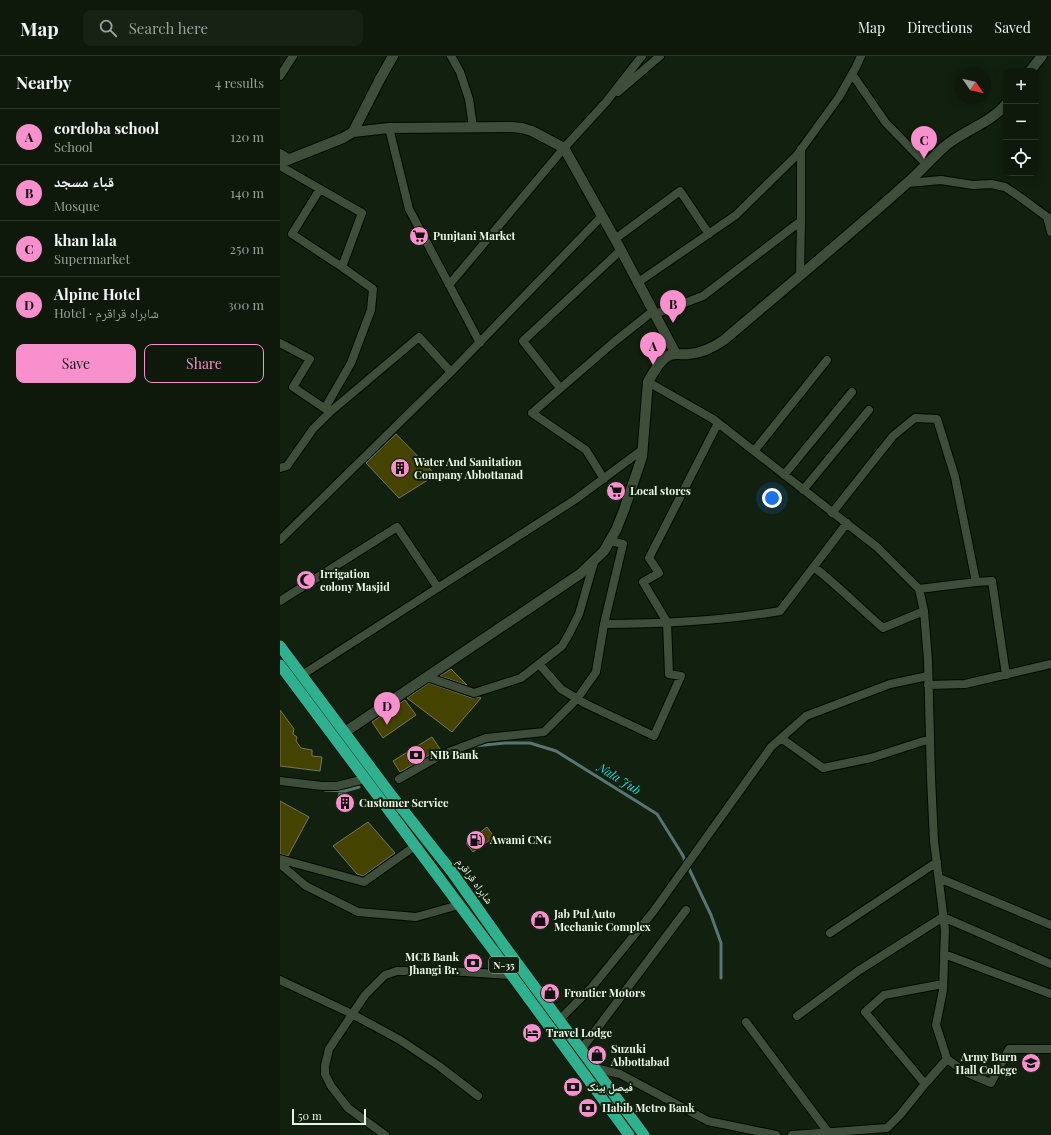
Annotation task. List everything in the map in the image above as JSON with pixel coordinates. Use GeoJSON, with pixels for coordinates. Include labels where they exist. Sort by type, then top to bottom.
{"type":"FeatureCollection","features":[{"type":"Feature","properties":{"kind":"highway","name":"شاہراہ قراقرم"},"geometry":{"type":"LineString","coordinates":[[280,646],[392,796],[452,872],[644,1135]]}},
{"type":"Feature","properties":{"kind":"highway","name":"N-35"},"geometry":{"type":"LineString","coordinates":[[280,665],[512,975],[629,1135]]}},
{"type":"Feature","properties":{"kind":"highway"},"geometry":{"type":"LineString","coordinates":[[496,954],[506,948]]}},
{"type":"Feature","properties":{"kind":"street"},"geometry":{"type":"LineString","coordinates":[[280,76],[293,56]]}},
{"type":"Feature","properties":{"kind":"street"},"geometry":{"type":"LineString","coordinates":[[353,132],[380,78],[393,56]]}},
{"type":"Feature","properties":{"kind":"street"},"geometry":{"type":"LineString","coordinates":[[451,56],[460,72],[469,99],[472,127]]}},
{"type":"Feature","properties":{"kind":"street"},"geometry":{"type":"LineString","coordinates":[[449,285],[564,148],[606,102],[642,56]]}},
{"type":"Feature","properties":{"kind":"street"},"geometry":{"type":"LineString","coordinates":[[606,102],[660,56]]}},
{"type":"Feature","properties":{"kind":"street"},"geometry":{"type":"LineString","coordinates":[[638,282],[736,215],[796,156],[839,97],[861,56]]}},
{"type":"Feature","properties":{"kind":"street"},"geometry":{"type":"LineString","coordinates":[[1032,68],[1042,56]]}},
{"type":"Feature","properties":{"kind":"street"},"geometry":{"type":"LineString","coordinates":[[852,74],[886,123],[927,164]]}},
{"type":"Feature","properties":{"kind":"street"},"geometry":{"type":"LineString","coordinates":[[344,732],[574,578],[594,562],[604,551],[624,510],[642,457],[648,382],[652,374],[664,360],[669,356],[676,354],[691,354],[714,347],[908,183],[945,146],[959,136],[985,122],[1003,108]]}},
{"type":"Feature","properties":{"kind":"street"},"geometry":{"type":"LineString","coordinates":[[280,164],[343,138],[353,132],[389,128],[472,127],[522,128],[532,131],[564,148],[621,250],[676,354]]}},
{"type":"Feature","properties":{"kind":"street"},"geometry":{"type":"LineString","coordinates":[[389,128],[409,209],[480,343]]}},
{"type":"Feature","properties":{"kind":"street"},"geometry":{"type":"LineString","coordinates":[[800,275],[801,149]]}},
{"type":"Feature","properties":{"kind":"street"},"geometry":{"type":"LineString","coordinates":[[280,153],[290,159]]}},
{"type":"Feature","properties":{"kind":"street"},"geometry":{"type":"LineString","coordinates":[[280,164],[362,213],[342,267]]}},
{"type":"Feature","properties":{"kind":"street"},"geometry":{"type":"LineString","coordinates":[[908,183],[941,180],[973,185],[991,184],[1005,188],[1049,218],[1051,232]]}},
{"type":"Feature","properties":{"kind":"street"},"geometry":{"type":"LineString","coordinates":[[280,468],[287,466],[328,410],[351,363],[370,310],[373,289],[292,234],[320,189]]}},
{"type":"Feature","properties":{"kind":"street"},"geometry":{"type":"LineString","coordinates":[[615,239],[680,191],[709,234]]}},
{"type":"Feature","properties":{"kind":"street"},"geometry":{"type":"LineString","coordinates":[[280,540],[480,343],[602,216]]}},
{"type":"Feature","properties":{"kind":"street"},"geometry":{"type":"LineString","coordinates":[[604,479],[586,450],[532,413],[560,388],[654,312],[703,296],[801,221]]}},
{"type":"Feature","properties":{"kind":"street"},"geometry":{"type":"LineString","coordinates":[[560,388],[524,341],[621,250]]}},
{"type":"Feature","properties":{"kind":"street"},"geometry":{"type":"LineString","coordinates":[[328,410],[419,337],[451,372]]}},
{"type":"Feature","properties":{"kind":"street"},"geometry":{"type":"LineString","coordinates":[[280,343],[310,359],[293,387],[328,410]]}},
{"type":"Feature","properties":{"kind":"street"},"geometry":{"type":"LineString","coordinates":[[754,451],[827,360]]}},
{"type":"Feature","properties":{"kind":"street"},"geometry":{"type":"LineString","coordinates":[[648,382],[718,423],[877,547],[919,588],[924,611],[928,676],[930,778],[937,862],[945,930],[944,984],[936,1025],[947,1059],[965,1072],[991,1083],[1009,1049],[1051,1049]]}},
{"type":"Feature","properties":{"kind":"street"},"geometry":{"type":"LineString","coordinates":[[784,475],[852,392]]}},
{"type":"Feature","properties":{"kind":"street"},"geometry":{"type":"LineString","coordinates":[[803,490],[869,410]]}},
{"type":"Feature","properties":{"kind":"street"},"geometry":{"type":"LineString","coordinates":[[832,513],[893,436],[915,418],[937,419],[956,477],[976,582]]}},
{"type":"Feature","properties":{"kind":"street"},"geometry":{"type":"LineString","coordinates":[[539,664],[561,689],[593,708],[654,736],[681,676],[669,674],[667,622],[643,582],[659,573],[649,558],[718,423]]}},
{"type":"Feature","properties":{"kind":"street"},"geometry":{"type":"LineString","coordinates":[[302,676],[576,499],[642,450]]}},
{"type":"Feature","properties":{"kind":"street"},"geometry":{"type":"LineString","coordinates":[[604,624],[639,624],[742,617],[780,611],[846,524]]}},
{"type":"Feature","properties":{"kind":"street"},"geometry":{"type":"LineString","coordinates":[[280,601],[397,527],[438,588]]}},
{"type":"Feature","properties":{"kind":"street"},"geometry":{"type":"LineString","coordinates":[[399,779],[441,755],[486,738],[544,732],[577,699],[596,672],[604,624],[623,544],[610,541]]}},
{"type":"Feature","properties":{"kind":"street"},"geometry":{"type":"LineString","coordinates":[[427,677],[474,693],[521,678],[562,646],[578,614],[594,562]]}},
{"type":"Feature","properties":{"kind":"street"},"geometry":{"type":"LineString","coordinates":[[814,567],[883,628],[924,611]]}},
{"type":"Feature","properties":{"kind":"street"},"geometry":{"type":"LineString","coordinates":[[919,588],[992,581],[1006,674]]}},
{"type":"Feature","properties":{"kind":"street"},"geometry":{"type":"LineString","coordinates":[[928,685],[965,684],[1051,664]]}},
{"type":"Feature","properties":{"kind":"street"},"geometry":{"type":"LineString","coordinates":[[559,1020],[592,987],[653,912],[771,747],[806,716],[890,684],[928,676]]}},
{"type":"Feature","properties":{"kind":"street"},"geometry":{"type":"LineString","coordinates":[[781,738],[823,768],[871,758],[930,739]]}},
{"type":"Feature","properties":{"kind":"street"},"geometry":{"type":"LineString","coordinates":[[280,781],[322,786],[337,786],[366,780]]}},
{"type":"Feature","properties":{"kind":"street"},"geometry":{"type":"LineString","coordinates":[[280,859],[364,882],[415,846]]}},
{"type":"Feature","properties":{"kind":"street"},"geometry":{"type":"LineString","coordinates":[[830,933],[937,862]]}},
{"type":"Feature","properties":{"kind":"street"},"geometry":{"type":"LineString","coordinates":[[280,864],[306,886],[358,912],[416,917],[459,905]]}},
{"type":"Feature","properties":{"kind":"street"},"geometry":{"type":"LineString","coordinates":[[939,878],[1051,925]]}},
{"type":"Feature","properties":{"kind":"street"},"geometry":{"type":"LineString","coordinates":[[581,1050],[686,910]]}},
{"type":"Feature","properties":{"kind":"street"},"geometry":{"type":"LineString","coordinates":[[943,917],[1051,964]]}},
{"type":"Feature","properties":{"kind":"street"},"geometry":{"type":"LineString","coordinates":[[797,1016],[858,971],[943,917]]}},
{"type":"Feature","properties":{"kind":"street"},"geometry":{"type":"LineString","coordinates":[[944,954],[1051,994]]}},
{"type":"Feature","properties":{"kind":"street"},"geometry":{"type":"LineString","coordinates":[[385,1135],[348,1108],[331,1086],[325,1074],[325,1066],[329,1050],[365,995],[385,975],[397,971],[449,970],[512,975]]}},
{"type":"Feature","properties":{"kind":"street"},"geometry":{"type":"LineString","coordinates":[[280,980],[352,1014],[400,1040],[439,1066],[478,1096]]}},
{"type":"Feature","properties":{"kind":"street"},"geometry":{"type":"LineString","coordinates":[[925,1084],[866,1012],[884,994],[944,984]]}},
{"type":"Feature","properties":{"kind":"street"},"geometry":{"type":"LineString","coordinates":[[746,1022],[828,1132]]}},
{"type":"Feature","properties":{"kind":"street"},"geometry":{"type":"LineString","coordinates":[[792,1135],[887,1128],[900,1115],[947,1059]]}},
{"type":"Feature","properties":{"kind":"street"},"geometry":{"type":"LineString","coordinates":[[594,1068],[620,1074],[708,1120],[756,1133],[776,1135]]}},
{"type":"Feature","properties":{"kind":"building","name":"Water And Sanitation Company Abbottanad"},"geometry":{"type":"Polygon","coordinates":[[[396,434],[436,475],[399,498],[366,463],[396,434]]]}},
{"type":"Feature","properties":{"kind":"building"},"geometry":{"type":"Polygon","coordinates":[[[451,669],[467,685],[440,676],[451,669]]]}},
{"type":"Feature","properties":{"kind":"building"},"geometry":{"type":"Polygon","coordinates":[[[429,683],[472,698],[481,698],[452,732],[407,698],[429,683]]]}},
{"type":"Feature","properties":{"kind":"building"},"geometry":{"type":"Polygon","coordinates":[[[405,700],[416,715],[383,738],[372,722],[405,700]]]}},
{"type":"Feature","properties":{"kind":"building"},"geometry":{"type":"Polygon","coordinates":[[[280,710],[294,729],[293,734],[297,737],[296,741],[301,748],[312,750],[312,756],[322,757],[320,771],[280,766],[280,710]]]}},
{"type":"Feature","properties":{"kind":"building","name":"NIB Bank"},"geometry":{"type":"Polygon","coordinates":[[[432,737],[440,749],[400,772],[393,761],[432,737]]]}},
{"type":"Feature","properties":{"kind":"building","name":"Customer Service"},"geometry":{"type":"Polygon","coordinates":[[[339,793],[348,794],[348,798],[352,799],[352,808],[338,807],[339,793]]]}},
{"type":"Feature","properties":{"kind":"building"},"geometry":{"type":"Polygon","coordinates":[[[280,801],[309,817],[288,856],[280,854],[280,801]]]}},
{"type":"Feature","properties":{"kind":"building"},"geometry":{"type":"Polygon","coordinates":[[[368,822],[395,853],[363,876],[357,874],[333,846],[368,822]]]}},
{"type":"Feature","properties":{"kind":"building"},"geometry":{"type":"Polygon","coordinates":[[[487,827],[494,837],[473,852],[466,843],[487,827]]]}},
{"type":"Feature","properties":{"kind":"waterway","name":"Nala Jub"},"geometry":{"type":"LineString","coordinates":[[474,746],[505,743],[530,743],[556,751],[657,814],[682,854],[711,915],[721,943],[721,978]]}},
{"type":"Feature","properties":{"kind":"waterway","name":"Nala Jub"},"geometry":{"type":"LineString","coordinates":[[325,790],[345,791],[359,787]]}},
{"type":"Feature","properties":{"kind":"place","name":"khan lala"},"geometry":{"type":"Point","coordinates":[924,159]}},
{"type":"Feature","properties":{"kind":"place","name":"Punjtani Market"},"geometry":{"type":"Point","coordinates":[419,236]}},
{"type":"Feature","properties":{"kind":"place","name":"قباء مسجد"},"geometry":{"type":"Point","coordinates":[673,323]}},
{"type":"Feature","properties":{"kind":"place","name":"cordoba school"},"geometry":{"type":"Point","coordinates":[653,365]}},
{"type":"Feature","properties":{"kind":"place","name":"Water And Sanitation Company Abbottanad"},"geometry":{"type":"Point","coordinates":[400,468]}},
{"type":"Feature","properties":{"kind":"place","name":"Local stores"},"geometry":{"type":"Point","coordinates":[616,491]}},
{"type":"Feature","properties":{"kind":"place","name":"Irrigation colony Masjid"},"geometry":{"type":"Point","coordinates":[306,580]}},
{"type":"Feature","properties":{"kind":"place","name":"Alpine Hotel"},"geometry":{"type":"Point","coordinates":[387,725]}},
{"type":"Feature","properties":{"kind":"place","name":"NIB Bank"},"geometry":{"type":"Point","coordinates":[416,755]}},
{"type":"Feature","properties":{"kind":"place","name":"Customer Service"},"geometry":{"type":"Point","coordinates":[345,803]}},
{"type":"Feature","properties":{"kind":"place","name":"Awami CNG"},"geometry":{"type":"Point","coordinates":[476,840]}},
{"type":"Feature","properties":{"kind":"place","name":"Jab Pul Auto Mechanic Complex"},"geometry":{"type":"Point","coordinates":[540,920]}},
{"type":"Feature","properties":{"kind":"place","name":"MCB Bank Jhangi Br."},"geometry":{"type":"Point","coordinates":[473,963]}},
{"type":"Feature","properties":{"kind":"place","name":"Frontier Motors"},"geometry":{"type":"Point","coordinates":[550,993]}},
{"type":"Feature","properties":{"kind":"place","name":"Travel Lodge"},"geometry":{"type":"Point","coordinates":[532,1033]}},
{"type":"Feature","properties":{"kind":"place","name":"Suzuki Abbottabad"},"geometry":{"type":"Point","coordinates":[597,1055]}},
{"type":"Feature","properties":{"kind":"place","name":"Army Burn Hall College"},"geometry":{"type":"Point","coordinates":[1031,1063]}},
{"type":"Feature","properties":{"kind":"place","name":"فیصل بینک"},"geometry":{"type":"Point","coordinates":[573,1087]}},
{"type":"Feature","properties":{"kind":"place","name":"Habib Metro Bank"},"geometry":{"type":"Point","coordinates":[588,1108]}}]}
